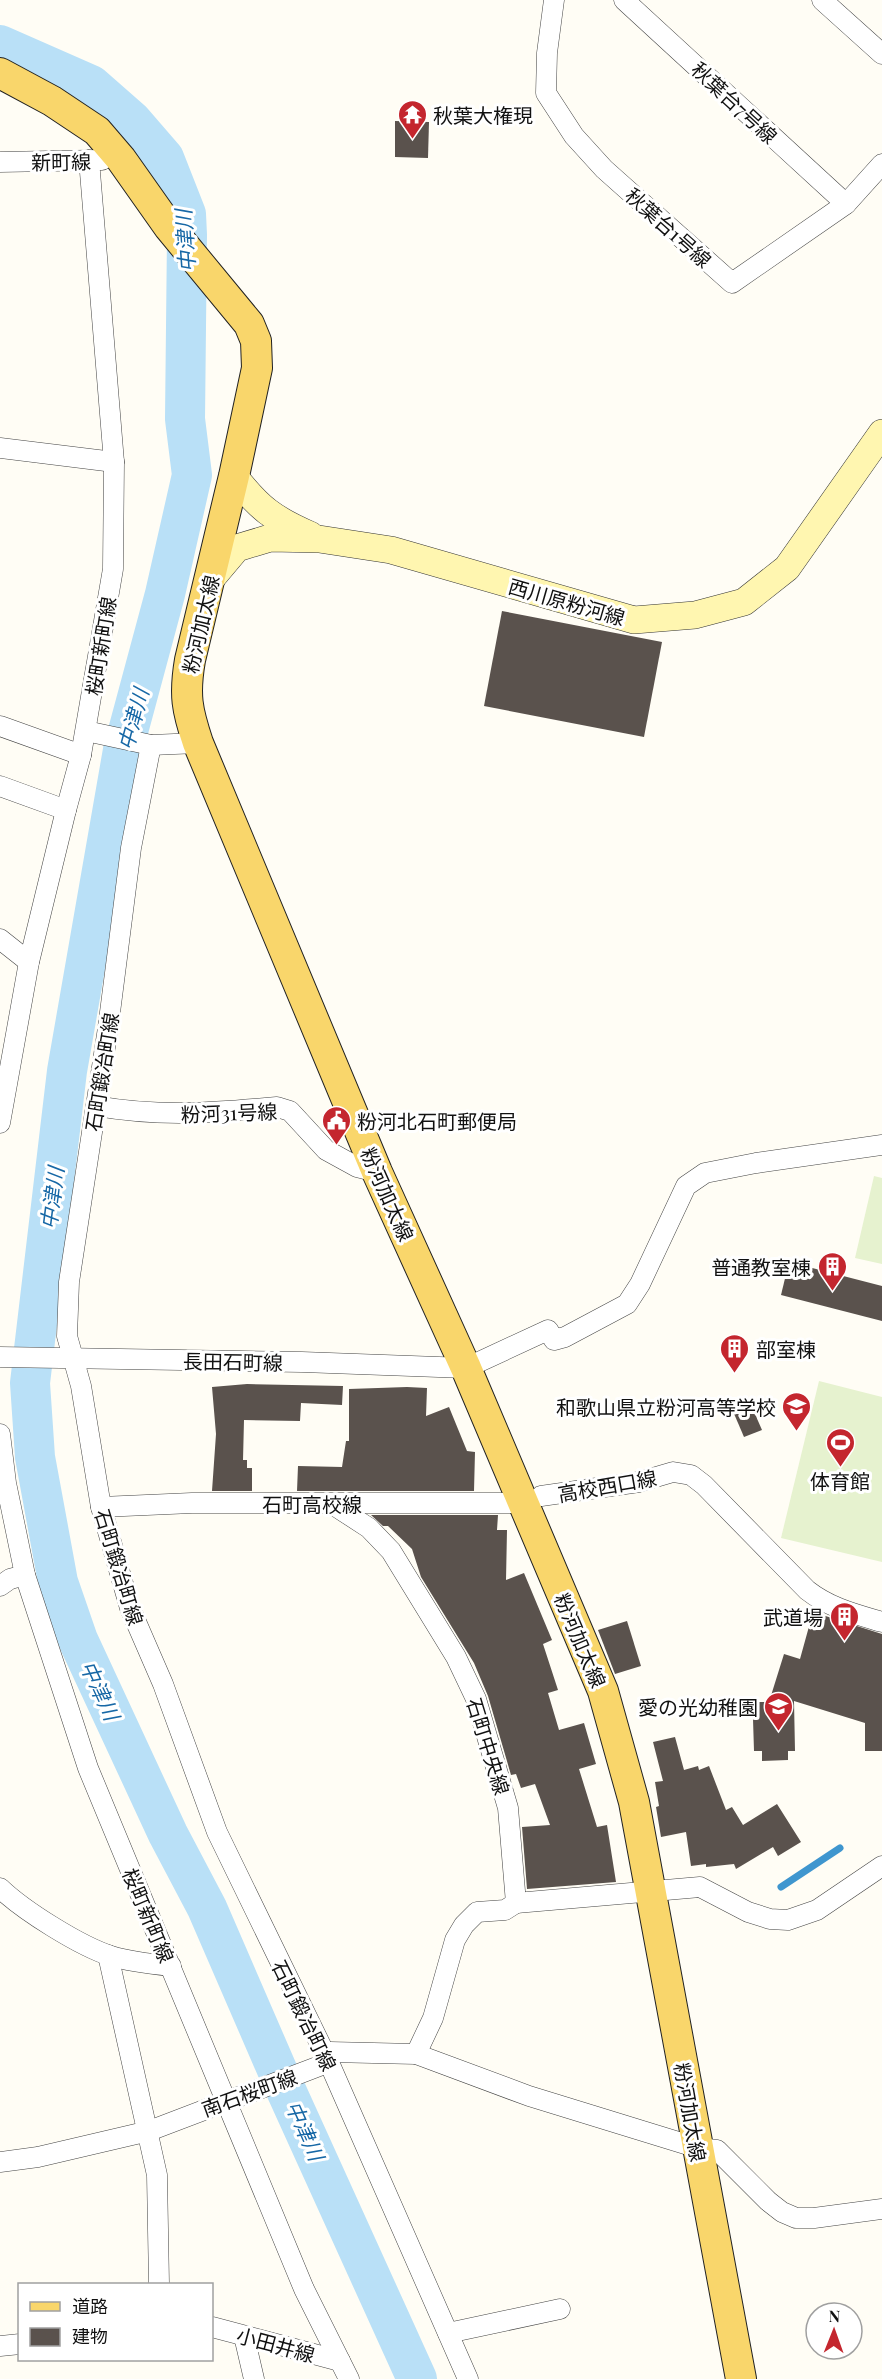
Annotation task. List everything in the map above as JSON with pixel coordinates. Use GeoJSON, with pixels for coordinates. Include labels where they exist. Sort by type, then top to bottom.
{"type":"FeatureCollection","features":[{"type":"Feature","properties":{"kind":"main road","name":"粉河加太線"},"geometry":{"type":"LineString","coordinates":[[0,73],[52,101],[97,131],[121,159],[169,227],[249,324],[256,341],[256,368],[234,476],[190,660],[186,686],[188,710],[198,743],[377,1172],[466,1368],[532,1500],[603,1691],[634,1802],[741,2379]]}},
{"type":"Feature","properties":{"kind":"main road","name":"西川原粉河線"},"geometry":{"type":"LineString","coordinates":[[210,580],[237,549],[270,538],[318,538],[391,550],[634,620],[695,615],[744,602],[786,568],[882,433]]}},
{"type":"Feature","properties":{"kind":"main road","name":"西川原粉河線"},"geometry":{"type":"LineString","coordinates":[[234,476],[254,502],[279,522],[318,538]]}},
{"type":"Feature","properties":{"kind":"street","name":"秋葉台1号線"},"geometry":{"type":"LineString","coordinates":[[554,0],[547,53],[546,93],[574,135],[604,169],[732,284],[846,204],[882,164]]}},
{"type":"Feature","properties":{"kind":"street","name":"秋葉台7号線"},"geometry":{"type":"LineString","coordinates":[[624,0],[846,204]]}},
{"type":"Feature","properties":{"kind":"street"},"geometry":{"type":"LineString","coordinates":[[822,0],[882,54]]}},
{"type":"Feature","properties":{"kind":"street","name":"新町線"},"geometry":{"type":"LineString","coordinates":[[0,162],[121,159]]}},
{"type":"Feature","properties":{"kind":"street","name":"桜町新町線"},"geometry":{"type":"LineString","coordinates":[[0,1123],[29,962],[81,755],[93,732],[113,569],[114,462],[89,160]]}},
{"type":"Feature","properties":{"kind":"street"},"geometry":{"type":"LineString","coordinates":[[0,448],[114,462]]}},
{"type":"Feature","properties":{"kind":"street"},"geometry":{"type":"LineString","coordinates":[[0,726],[81,755]]}},
{"type":"Feature","properties":{"kind":"street"},"geometry":{"type":"LineString","coordinates":[[93,732],[151,745],[198,743]]}},
{"type":"Feature","properties":{"kind":"street","name":"石町鍛冶町線"},"geometry":{"type":"LineString","coordinates":[[151,745],[131,848],[96,1106],[69,1282],[66,1357],[81,1386],[101,1508],[130,1608],[163,1684],[217,1832],[325,2062],[468,2379]]}},
{"type":"Feature","properties":{"kind":"street"},"geometry":{"type":"LineString","coordinates":[[0,786],[66,810]]}},
{"type":"Feature","properties":{"kind":"street"},"geometry":{"type":"LineString","coordinates":[[0,939],[29,962]]}},
{"type":"Feature","properties":{"kind":"street","name":"粉河31号線"},"geometry":{"type":"LineString","coordinates":[[96,1106],[134,1113],[174,1114],[277,1107],[290,1111],[326,1150],[357,1167],[377,1172]]}},
{"type":"Feature","properties":{"kind":"street"},"geometry":{"type":"LineString","coordinates":[[466,1368],[548,1330],[554,1340],[565,1338],[627,1304],[640,1284],[686,1186],[705,1173],[756,1163],[882,1145]]}},
{"type":"Feature","properties":{"kind":"street","name":"長田石町線"},"geometry":{"type":"LineString","coordinates":[[4,1356],[466,1368]]}},
{"type":"Feature","properties":{"kind":"street","name":"桜町新町線"},"geometry":{"type":"LineString","coordinates":[[0,1434],[8,1491],[25,1575],[88,1768],[171,1966],[232,2098],[304,2289],[349,2379]]}},
{"type":"Feature","properties":{"kind":"street","name":"高校西口線"},"geometry":{"type":"LineString","coordinates":[[532,1500],[639,1482],[673,1472],[691,1475],[704,1485],[801,1585],[822,1602],[838,1610],[882,1622]]}},
{"type":"Feature","properties":{"kind":"street","name":"石町高校線"},"geometry":{"type":"LineString","coordinates":[[101,1508],[192,1503],[332,1504],[532,1500]]}},
{"type":"Feature","properties":{"kind":"street","name":"石町中央線"},"geometry":{"type":"LineString","coordinates":[[332,1504],[369,1528],[391,1551],[456,1657],[476,1699],[508,1808],[516,1903]]}},
{"type":"Feature","properties":{"kind":"street"},"geometry":{"type":"LineString","coordinates":[[0,1586],[10,1579],[25,1575]]}},
{"type":"Feature","properties":{"kind":"street"},"geometry":{"type":"LineString","coordinates":[[416,2054],[433,2018],[455,1940],[464,1925],[477,1912],[505,1910],[516,1903],[700,1887],[748,1912],[770,1919],[788,1920],[817,1910],[882,1866]]}},
{"type":"Feature","properties":{"kind":"street"},"geometry":{"type":"LineString","coordinates":[[0,1888],[78,1941],[108,1955],[141,1963],[171,1966]]}},
{"type":"Feature","properties":{"kind":"street"},"geometry":{"type":"LineString","coordinates":[[108,1955],[157,2175],[159,2283]]}},
{"type":"Feature","properties":{"kind":"street","name":"南石桜町線"},"geometry":{"type":"LineString","coordinates":[[0,2162],[38,2157],[148,2131],[325,2062],[330,2052],[416,2054],[529,2096],[698,2148],[717,2150],[768,2201],[796,2218],[814,2218],[882,2209]]}},
{"type":"Feature","properties":{"kind":"street"},"geometry":{"type":"LineString","coordinates":[[448,2333],[560,2309]]}},
{"type":"Feature","properties":{"kind":"street","name":"小田井線"},"geometry":{"type":"LineString","coordinates":[[213,2327],[340,2361]]}},
{"type":"Feature","properties":{"kind":"street"},"geometry":{"type":"LineString","coordinates":[[244,2336],[254,2379]]}},
{"type":"Feature","properties":{"kind":"street"},"geometry":{"type":"LineString","coordinates":[[0,2346],[18,2344]]}},
{"type":"Feature","properties":{"kind":"green space"},"geometry":{"type":"Polygon","coordinates":[[[874,1176],[882,1178],[882,1264],[855,1258],[874,1176]]]}},
{"type":"Feature","properties":{"kind":"green space","name":"体育館"},"geometry":{"type":"Polygon","coordinates":[[[819,1381],[882,1397],[882,1562],[781,1538],[819,1381]]]}},
{"type":"Feature","properties":{"kind":"building","name":"秋葉大権現"},"geometry":{"type":"Polygon","coordinates":[[[395,121],[429,122],[428,158],[395,157],[395,121]]]}},
{"type":"Feature","properties":{"kind":"building"},"geometry":{"type":"Polygon","coordinates":[[[502,611],[662,642],[644,737],[484,706],[502,611]]]}},
{"type":"Feature","properties":{"kind":"building","name":"普通教室棟"},"geometry":{"type":"Polygon","coordinates":[[[789,1262],[882,1286],[882,1321],[781,1295],[789,1262]]]}},
{"type":"Feature","properties":{"kind":"building"},"geometry":{"type":"Polygon","coordinates":[[[247,1384],[343,1386],[342,1405],[301,1403],[300,1421],[244,1420],[243,1460],[247,1460],[247,1468],[252,1468],[252,1491],[212,1491],[216,1434],[212,1387],[247,1384]]]}},
{"type":"Feature","properties":{"kind":"building"},"geometry":{"type":"Polygon","coordinates":[[[427,1388],[426,1416],[449,1407],[467,1451],[475,1452],[474,1491],[297,1491],[298,1466],[342,1467],[346,1441],[349,1441],[349,1389],[427,1388]]]}},
{"type":"Feature","properties":{"kind":"building"},"geometry":{"type":"Polygon","coordinates":[[[729,1402],[752,1407],[762,1430],[744,1437],[729,1402]]]}},
{"type":"Feature","properties":{"kind":"building"},"geometry":{"type":"Polygon","coordinates":[[[371,1515],[498,1515],[497,1530],[507,1530],[506,1580],[524,1573],[552,1640],[543,1644],[558,1690],[548,1693],[559,1730],[584,1723],[596,1764],[579,1769],[597,1827],[607,1825],[616,1882],[527,1889],[522,1827],[550,1825],[535,1784],[521,1788],[516,1774],[511,1775],[488,1696],[474,1663],[421,1577],[412,1549],[388,1526],[383,1526],[371,1515]]]}},
{"type":"Feature","properties":{"kind":"building"},"geometry":{"type":"Polygon","coordinates":[[[813,1612],[882,1634],[882,1751],[865,1751],[865,1723],[794,1701],[795,1751],[788,1751],[788,1760],[762,1761],[762,1751],[754,1751],[753,1719],[759,1719],[759,1702],[769,1702],[784,1654],[800,1659],[813,1612]]]}},
{"type":"Feature","properties":{"kind":"building"},"geometry":{"type":"Polygon","coordinates":[[[627,1621],[641,1666],[615,1674],[598,1630],[627,1621]]]}},
{"type":"Feature","properties":{"kind":"building"},"geometry":{"type":"Polygon","coordinates":[[[675,1737],[684,1770],[698,1766],[699,1770],[709,1766],[726,1810],[732,1807],[743,1825],[777,1804],[801,1842],[778,1856],[773,1847],[736,1869],[734,1864],[691,1866],[686,1832],[661,1837],[656,1807],[659,1806],[655,1782],[663,1781],[653,1742],[675,1737]]]}},
{"type":"Feature","properties":{"kind":"waterway","name":"中津川"},"geometry":{"type":"LineString","coordinates":[[0,45],[91,85],[132,121],[164,158],[186,214],[187,235],[185,419],[192,475],[165,594],[123,750],[67,1071],[30,1383],[35,1457],[58,1582],[78,1640],[168,1834],[207,1908],[285,2088],[417,2379]]}},
{"type":"Feature","properties":{"kind":"waterway"},"geometry":{"type":"LineString","coordinates":[[781,1887],[840,1848]]}},
{"type":"Feature","properties":{"kind":"place","name":"秋葉大権現"},"geometry":{"type":"Point","coordinates":[412,140]}},
{"type":"Feature","properties":{"kind":"place","name":"粉河北石町郵便局"},"geometry":{"type":"Point","coordinates":[336,1146]}},
{"type":"Feature","properties":{"kind":"place","name":"普通教室棟"},"geometry":{"type":"Point","coordinates":[832,1292]}},
{"type":"Feature","properties":{"kind":"place","name":"部室棟"},"geometry":{"type":"Point","coordinates":[735,1374]}},
{"type":"Feature","properties":{"kind":"place","name":"和歌山県立粉河高等学校"},"geometry":{"type":"Point","coordinates":[797,1432]}},
{"type":"Feature","properties":{"kind":"place","name":"体育館"},"geometry":{"type":"Point","coordinates":[840,1468]}},
{"type":"Feature","properties":{"kind":"place","name":"武道場"},"geometry":{"type":"Point","coordinates":[844,1642]}},
{"type":"Feature","properties":{"kind":"place","name":"愛の光幼稚園"},"geometry":{"type":"Point","coordinates":[779,1732]}}]}
